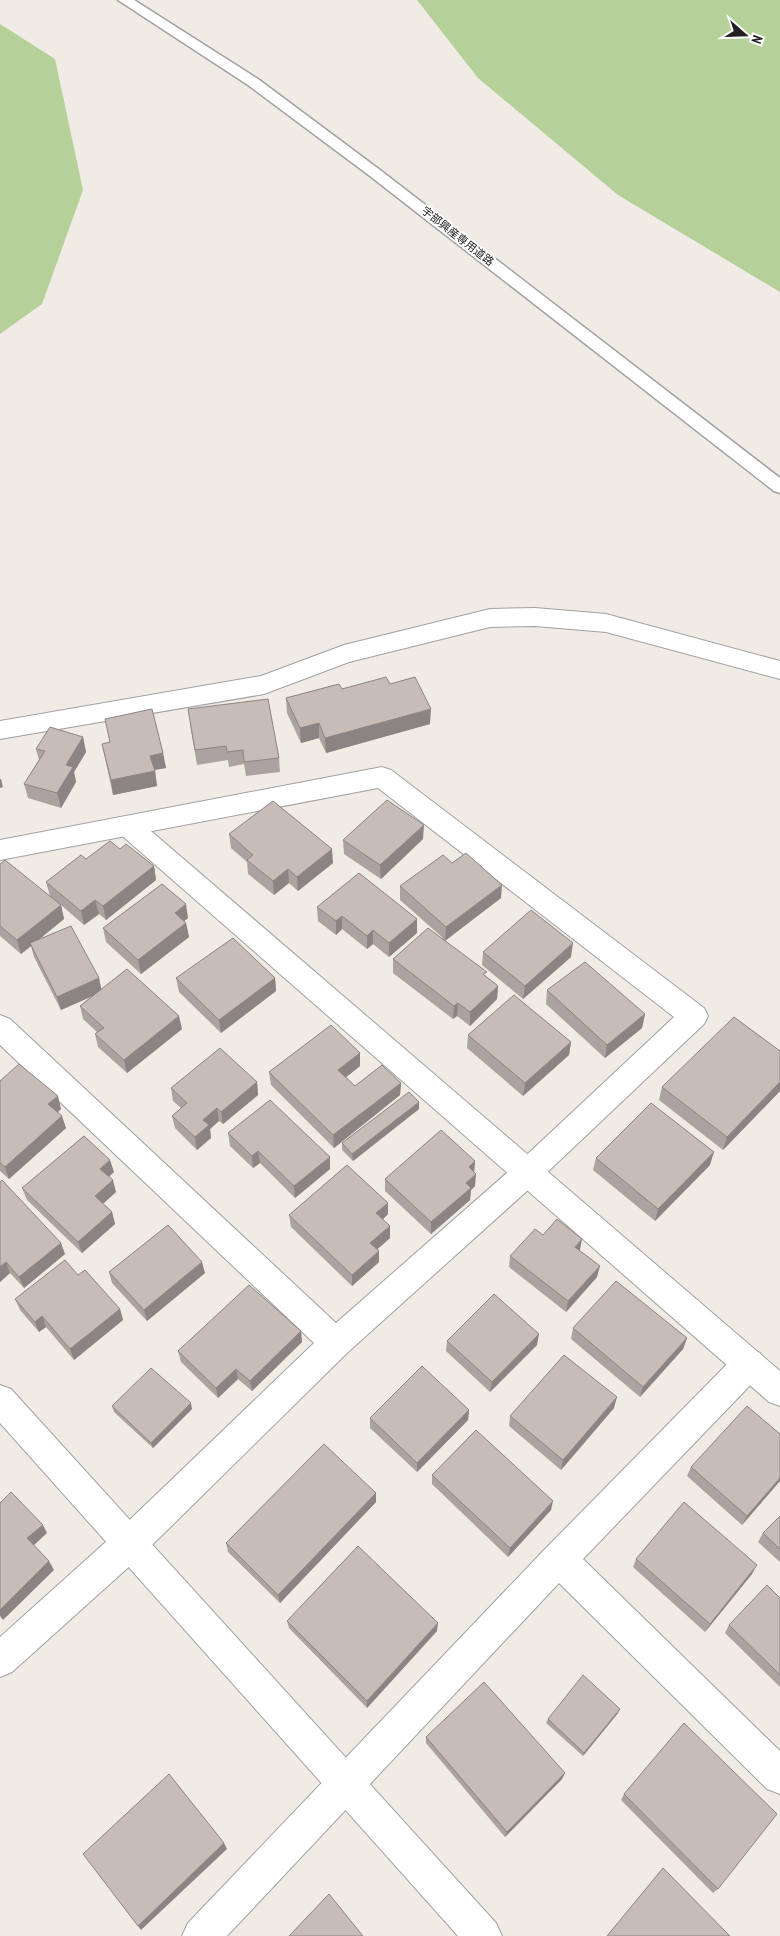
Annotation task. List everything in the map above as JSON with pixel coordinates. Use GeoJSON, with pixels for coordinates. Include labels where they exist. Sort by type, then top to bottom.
{"type":"FeatureCollection","features":[{"type":"Feature","properties":{"kind":"street"},"geometry":{"type":"LineString","coordinates":[[0,730],[264,685],[344,654],[490,618],[535,616],[606,623],[780,670]]}},
{"type":"Feature","properties":{"kind":"street"},"geometry":{"type":"LineString","coordinates":[[0,850],[382,778],[694,1016],[527,1173],[336,1343],[130,1543],[0,1660]]}},
{"type":"Feature","properties":{"kind":"street"},"geometry":{"type":"LineString","coordinates":[[128,826],[780,1391]]}},
{"type":"Feature","properties":{"kind":"street"},"geometry":{"type":"LineString","coordinates":[[0,1027],[336,1343]]}},
{"type":"Feature","properties":{"kind":"street"},"geometry":{"type":"LineString","coordinates":[[201,1936],[347,1785],[559,1559],[749,1364]]}},
{"type":"Feature","properties":{"kind":"street"},"geometry":{"type":"LineString","coordinates":[[0,1400],[483,1936]]}},
{"type":"Feature","properties":{"kind":"street"},"geometry":{"type":"LineString","coordinates":[[559,1559],[780,1776]]}},
{"type":"Feature","properties":{"kind":"lane","name":"宇部興産専用道路"},"geometry":{"type":"LineString","coordinates":[[125,0],[253,82],[375,172],[780,487]]}},
{"type":"Feature","properties":{"kind":"green space"},"geometry":{"type":"Polygon","coordinates":[[[417,0],[780,0],[780,292],[618,195],[478,78],[417,0]]]}},
{"type":"Feature","properties":{"kind":"green space"},"geometry":{"type":"Polygon","coordinates":[[[0,24],[55,59],[83,190],[42,304],[0,334],[0,24]]]}},
{"type":"Feature","properties":{"kind":"building"},"geometry":{"type":"Polygon","coordinates":[[[386,677],[390,684],[415,677],[431,709],[325,738],[319,723],[300,728],[286,698],[339,684],[342,689],[386,677]]]}},
{"type":"Feature","properties":{"kind":"building"},"geometry":{"type":"Polygon","coordinates":[[[268,699],[279,758],[244,762],[243,750],[227,752],[226,746],[195,750],[188,709],[268,699]]]}},
{"type":"Feature","properties":{"kind":"building"},"geometry":{"type":"Polygon","coordinates":[[[152,709],[163,753],[150,756],[155,771],[111,780],[102,744],[110,742],[105,719],[152,709]]]}},
{"type":"Feature","properties":{"kind":"building"},"geometry":{"type":"Polygon","coordinates":[[[50,727],[83,737],[66,765],[73,767],[57,793],[24,784],[45,751],[36,749],[50,727]]]}},
{"type":"Feature","properties":{"kind":"building"},"geometry":{"type":"Polygon","coordinates":[[[387,800],[424,825],[380,865],[343,840],[387,800]]]}},
{"type":"Feature","properties":{"kind":"building"},"geometry":{"type":"Polygon","coordinates":[[[273,801],[332,849],[297,877],[288,869],[273,881],[247,860],[253,855],[229,834],[273,801]]]}},
{"type":"Feature","properties":{"kind":"building"},"geometry":{"type":"Polygon","coordinates":[[[110,841],[120,849],[126,844],[154,866],[103,906],[95,900],[81,911],[46,882],[81,855],[86,859],[110,841]]]}},
{"type":"Feature","properties":{"kind":"building"},"geometry":{"type":"Polygon","coordinates":[[[466,853],[502,885],[446,927],[400,886],[443,855],[452,863],[466,853]]]}},
{"type":"Feature","properties":{"kind":"building"},"geometry":{"type":"Polygon","coordinates":[[[5,860],[61,905],[17,940],[0,926],[0,864],[5,860]]]}},
{"type":"Feature","properties":{"kind":"building"},"geometry":{"type":"Polygon","coordinates":[[[359,873],[417,919],[389,943],[373,930],[367,936],[342,916],[336,921],[317,907],[359,873]]]}},
{"type":"Feature","properties":{"kind":"building"},"geometry":{"type":"Polygon","coordinates":[[[162,884],[186,904],[175,913],[186,923],[138,960],[103,928],[162,884]]]}},
{"type":"Feature","properties":{"kind":"building"},"geometry":{"type":"Polygon","coordinates":[[[531,910],[573,943],[525,986],[483,952],[531,910]]]}},
{"type":"Feature","properties":{"kind":"building"},"geometry":{"type":"Polygon","coordinates":[[[71,926],[99,978],[57,997],[30,943],[71,926]]]}},
{"type":"Feature","properties":{"kind":"building"},"geometry":{"type":"Polygon","coordinates":[[[428,928],[487,972],[483,974],[498,986],[470,1012],[458,1003],[454,1006],[393,959],[428,928]]]}},
{"type":"Feature","properties":{"kind":"building"},"geometry":{"type":"Polygon","coordinates":[[[233,938],[275,978],[219,1020],[176,978],[233,938]]]}},
{"type":"Feature","properties":{"kind":"building"},"geometry":{"type":"Polygon","coordinates":[[[585,962],[645,1014],[607,1045],[547,990],[585,962]]]}},
{"type":"Feature","properties":{"kind":"building"},"geometry":{"type":"Polygon","coordinates":[[[127,969],[179,1016],[124,1060],[95,1034],[104,1028],[80,1006],[127,969]]]}},
{"type":"Feature","properties":{"kind":"building"},"geometry":{"type":"Polygon","coordinates":[[[514,995],[571,1042],[525,1083],[468,1035],[514,995]]]}},
{"type":"Feature","properties":{"kind":"building"},"geometry":{"type":"Polygon","coordinates":[[[734,1017],[780,1051],[780,1082],[727,1137],[662,1087],[734,1017]]]}},
{"type":"Feature","properties":{"kind":"building"},"geometry":{"type":"Polygon","coordinates":[[[331,1025],[360,1053],[338,1070],[355,1086],[382,1065],[401,1083],[333,1135],[269,1072],[331,1025]]]}},
{"type":"Feature","properties":{"kind":"building"},"geometry":{"type":"Polygon","coordinates":[[[220,1048],[257,1082],[221,1112],[217,1108],[203,1120],[209,1125],[195,1137],[172,1116],[187,1103],[171,1088],[220,1048]]]}},
{"type":"Feature","properties":{"kind":"building"},"geometry":{"type":"Polygon","coordinates":[[[19,1064],[58,1096],[48,1104],[62,1116],[5,1167],[0,1163],[0,1081],[19,1064]]]}},
{"type":"Feature","properties":{"kind":"building"},"geometry":{"type":"Polygon","coordinates":[[[409,1092],[419,1102],[352,1154],[342,1143],[409,1092]]]}},
{"type":"Feature","properties":{"kind":"building"},"geometry":{"type":"Polygon","coordinates":[[[270,1100],[330,1157],[294,1186],[258,1151],[252,1156],[228,1133],[270,1100]]]}},
{"type":"Feature","properties":{"kind":"building"},"geometry":{"type":"Polygon","coordinates":[[[651,1103],[714,1152],[658,1209],[596,1158],[651,1103]]]}},
{"type":"Feature","properties":{"kind":"building"},"geometry":{"type":"Polygon","coordinates":[[[441,1130],[475,1161],[469,1167],[476,1174],[466,1183],[471,1188],[431,1222],[385,1179],[441,1130]]]}},
{"type":"Feature","properties":{"kind":"building"},"geometry":{"type":"Polygon","coordinates":[[[84,1136],[110,1160],[100,1169],[113,1180],[95,1196],[112,1212],[78,1242],[22,1188],[84,1136]]]}},
{"type":"Feature","properties":{"kind":"building"},"geometry":{"type":"Polygon","coordinates":[[[347,1165],[388,1203],[376,1213],[390,1226],[370,1243],[379,1251],[352,1275],[289,1215],[347,1165]]]}},
{"type":"Feature","properties":{"kind":"building"},"geometry":{"type":"Polygon","coordinates":[[[2,1180],[61,1243],[19,1277],[6,1262],[0,1267],[0,1182],[2,1180]]]}},
{"type":"Feature","properties":{"kind":"building"},"geometry":{"type":"Polygon","coordinates":[[[557,1219],[582,1239],[575,1247],[600,1266],[568,1301],[510,1256],[535,1229],[543,1235],[557,1219]]]}},
{"type":"Feature","properties":{"kind":"building"},"geometry":{"type":"Polygon","coordinates":[[[168,1225],[202,1262],[144,1310],[109,1272],[168,1225]]]}},
{"type":"Feature","properties":{"kind":"building"},"geometry":{"type":"Polygon","coordinates":[[[65,1260],[78,1275],[85,1270],[120,1309],[70,1349],[42,1316],[35,1322],[15,1299],[65,1260]]]}},
{"type":"Feature","properties":{"kind":"building"},"geometry":{"type":"Polygon","coordinates":[[[616,1281],[687,1338],[643,1387],[573,1328],[616,1281]]]}},
{"type":"Feature","properties":{"kind":"building"},"geometry":{"type":"Polygon","coordinates":[[[249,1285],[301,1331],[250,1381],[236,1369],[216,1388],[178,1351],[249,1285]]]}},
{"type":"Feature","properties":{"kind":"building"},"geometry":{"type":"Polygon","coordinates":[[[494,1294],[539,1334],[492,1382],[447,1341],[494,1294]]]}},
{"type":"Feature","properties":{"kind":"building"},"geometry":{"type":"Polygon","coordinates":[[[564,1355],[617,1397],[563,1460],[510,1416],[564,1355]]]}},
{"type":"Feature","properties":{"kind":"building"},"geometry":{"type":"Polygon","coordinates":[[[422,1366],[469,1410],[417,1463],[370,1418],[422,1366]]]}},
{"type":"Feature","properties":{"kind":"building"},"geometry":{"type":"Polygon","coordinates":[[[151,1368],[191,1403],[151,1443],[112,1406],[151,1368]]]}},
{"type":"Feature","properties":{"kind":"building"},"geometry":{"type":"Polygon","coordinates":[[[747,1406],[780,1434],[780,1478],[747,1516],[691,1467],[747,1406]]]}},
{"type":"Feature","properties":{"kind":"building"},"geometry":{"type":"Polygon","coordinates":[[[476,1430],[553,1501],[510,1548],[432,1475],[476,1430]]]}},
{"type":"Feature","properties":{"kind":"building"},"geometry":{"type":"Polygon","coordinates":[[[324,1444],[376,1493],[278,1595],[226,1543],[324,1444]]]}},
{"type":"Feature","properties":{"kind":"building"},"geometry":{"type":"Polygon","coordinates":[[[11,1492],[43,1525],[27,1538],[49,1561],[0,1610],[0,1503],[11,1492]]]}},
{"type":"Feature","properties":{"kind":"building"},"geometry":{"type":"Polygon","coordinates":[[[684,1502],[757,1565],[710,1624],[636,1559],[684,1502]]]}},
{"type":"Feature","properties":{"kind":"building"},"geometry":{"type":"Polygon","coordinates":[[[780,1516],[780,1549],[763,1533],[780,1516]]]}},
{"type":"Feature","properties":{"kind":"building"},"geometry":{"type":"Polygon","coordinates":[[[358,1546],[438,1623],[367,1701],[287,1621],[358,1546]]]}},
{"type":"Feature","properties":{"kind":"building"},"geometry":{"type":"Polygon","coordinates":[[[767,1585],[780,1598],[780,1675],[729,1625],[767,1585]]]}},
{"type":"Feature","properties":{"kind":"building"},"geometry":{"type":"Polygon","coordinates":[[[583,1675],[620,1709],[584,1753],[548,1719],[583,1675]]]}},
{"type":"Feature","properties":{"kind":"building"},"geometry":{"type":"Polygon","coordinates":[[[484,1682],[565,1773],[507,1832],[426,1737],[484,1682]]]}},
{"type":"Feature","properties":{"kind":"building"},"geometry":{"type":"Polygon","coordinates":[[[684,1723],[777,1814],[718,1889],[624,1794],[684,1723]]]}},
{"type":"Feature","properties":{"kind":"building"},"geometry":{"type":"Polygon","coordinates":[[[169,1774],[224,1843],[138,1926],[83,1854],[169,1774]]]}},
{"type":"Feature","properties":{"kind":"building"},"geometry":{"type":"Polygon","coordinates":[[[663,1868],[730,1936],[607,1936],[663,1868]]]}},
{"type":"Feature","properties":{"kind":"building"},"geometry":{"type":"Polygon","coordinates":[[[329,1894],[363,1936],[289,1936],[329,1894]]]}}]}
